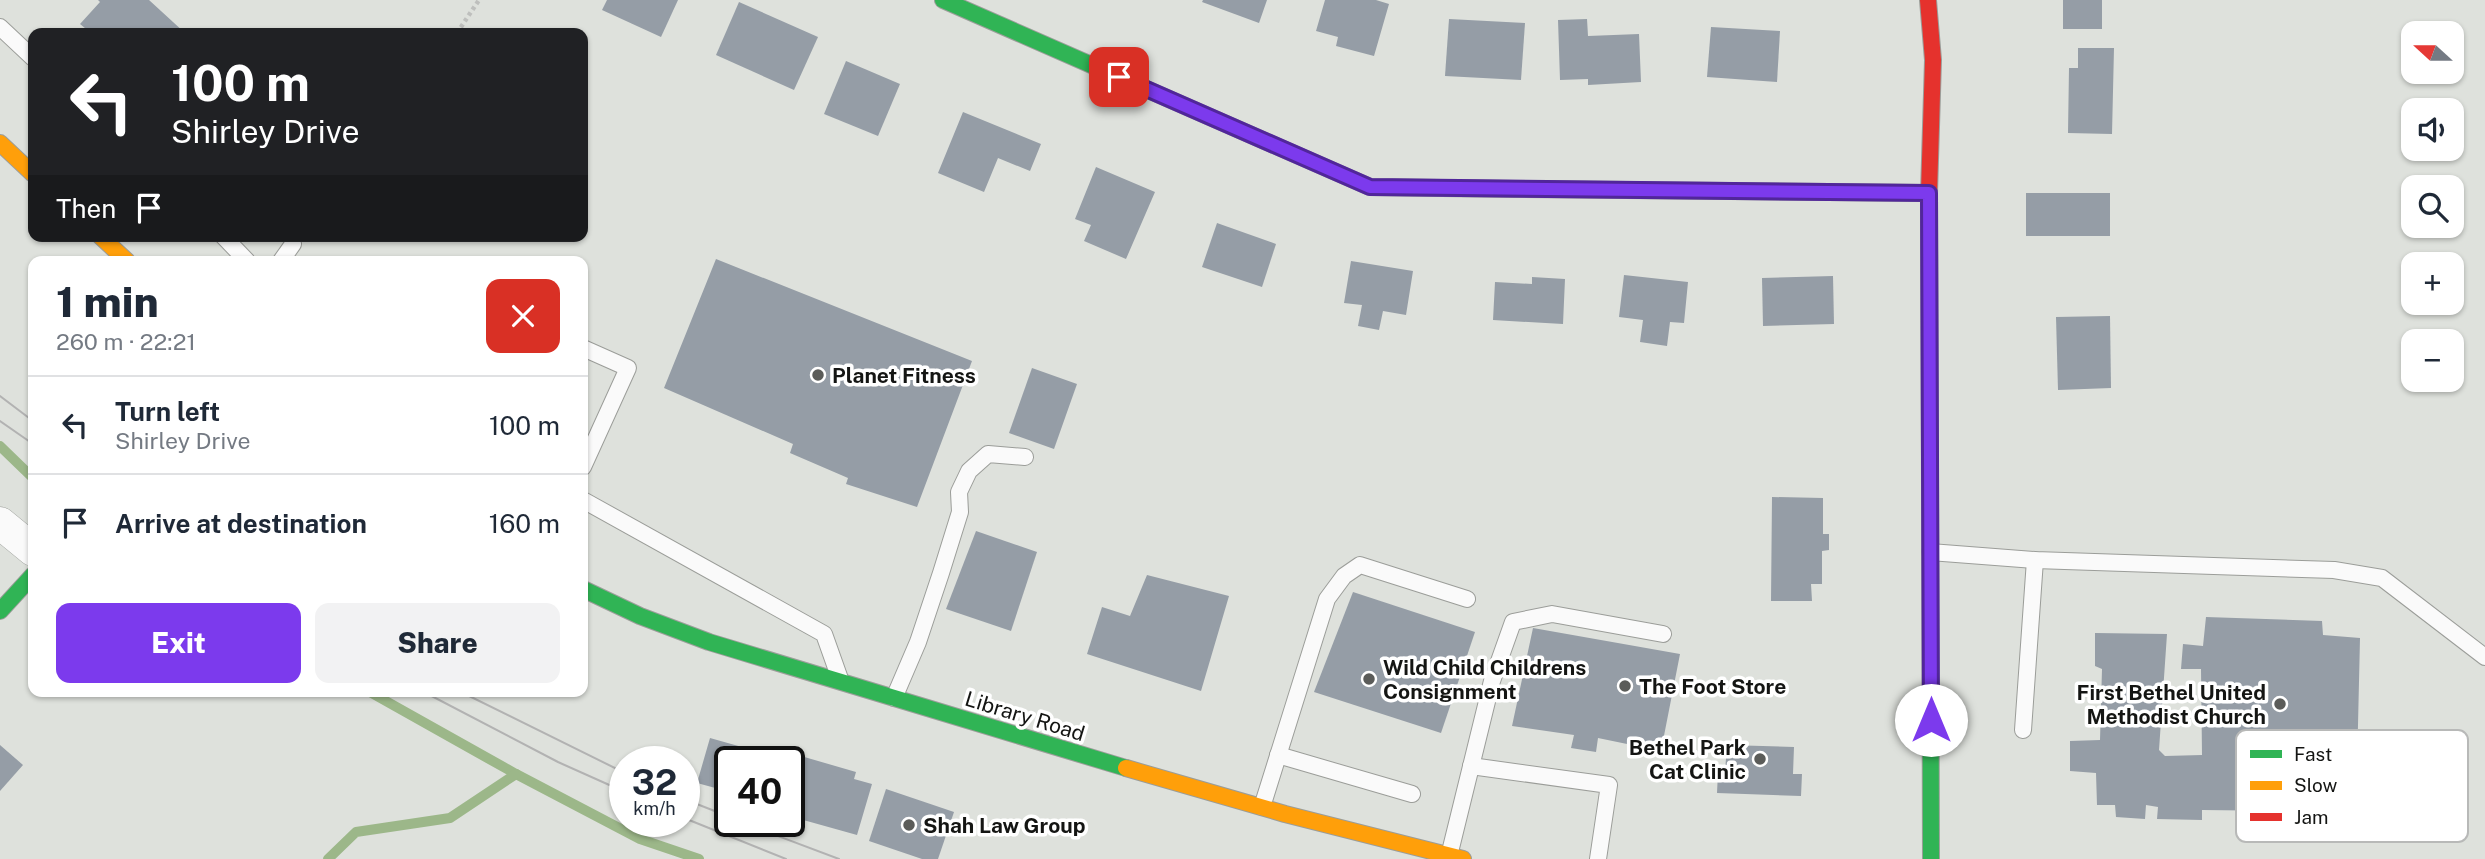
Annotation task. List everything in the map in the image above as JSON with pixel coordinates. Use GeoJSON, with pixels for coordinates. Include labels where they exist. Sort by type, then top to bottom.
{"type":"FeatureCollection","features":[{"type":"Feature","properties":{"kind":"street"},"geometry":{"type":"LineString","coordinates":[[943,0],[1370,187],[1929,193]]}},
{"type":"Feature","properties":{"kind":"street"},"geometry":{"type":"LineString","coordinates":[[1928,0],[1933,60],[1929,193],[1931,859]]}},
{"type":"Feature","properties":{"kind":"street"},"geometry":{"type":"LineString","coordinates":[[0,143],[28,169]]}},
{"type":"Feature","properties":{"kind":"street"},"geometry":{"type":"LineString","coordinates":[[106,242],[122,256]]}},
{"type":"Feature","properties":{"kind":"street"},"geometry":{"type":"LineString","coordinates":[[0,523],[28,546]]}},
{"type":"Feature","properties":{"kind":"street"},"geometry":{"type":"LineString","coordinates":[[0,611],[28,581]]}},
{"type":"Feature","properties":{"kind":"street","name":"Library Road"},"geometry":{"type":"LineString","coordinates":[[588,591],[640,616],[709,642],[1262,807],[1456,858]]}},
{"type":"Feature","properties":{"kind":"lane"},"geometry":{"type":"LineString","coordinates":[[0,27],[28,53]]}},
{"type":"Feature","properties":{"kind":"lane"},"geometry":{"type":"LineString","coordinates":[[229,242],[242,256]]}},
{"type":"Feature","properties":{"kind":"lane"},"geometry":{"type":"LineString","coordinates":[[285,256],[293,244]]}},
{"type":"Feature","properties":{"kind":"lane"},"geometry":{"type":"LineString","coordinates":[[588,350],[628,368],[588,456]]}},
{"type":"Feature","properties":{"kind":"lane"},"geometry":{"type":"LineString","coordinates":[[894,698],[918,642],[960,512],[959,492],[969,471],[988,454],[1025,457]]}},
{"type":"Feature","properties":{"kind":"lane"},"geometry":{"type":"LineString","coordinates":[[588,503],[824,634],[841,682]]}},
{"type":"Feature","properties":{"kind":"lane"},"geometry":{"type":"LineString","coordinates":[[1930,552],[2035,560],[2334,570],[2382,578],[2485,657]]}},
{"type":"Feature","properties":{"kind":"lane"},"geometry":{"type":"LineString","coordinates":[[2023,730],[2035,560]]}},
{"type":"Feature","properties":{"kind":"lane"},"geometry":{"type":"LineString","coordinates":[[1262,807],[1327,599],[1344,576],[1360,565],[1466,599]]}},
{"type":"Feature","properties":{"kind":"lane"},"geometry":{"type":"LineString","coordinates":[[1456,858],[1471,766],[1492,681],[1513,622],[1552,614],[1663,634]]}},
{"type":"Feature","properties":{"kind":"lane"},"geometry":{"type":"LineString","coordinates":[[1278,755],[1412,794]]}},
{"type":"Feature","properties":{"kind":"lane"},"geometry":{"type":"LineString","coordinates":[[1471,766],[1609,785],[1598,859]]}},
{"type":"Feature","properties":{"kind":"path"},"geometry":{"type":"LineString","coordinates":[[460,28],[478,0]]}},
{"type":"Feature","properties":{"kind":"building"},"geometry":{"type":"Polygon","coordinates":[[[98,0],[149,0],[180,28],[85,28],[80,24],[100,2],[98,0]]]}},
{"type":"Feature","properties":{"kind":"building"},"geometry":{"type":"Polygon","coordinates":[[[607,0],[678,0],[661,37],[602,10],[607,0]]]}},
{"type":"Feature","properties":{"kind":"building"},"geometry":{"type":"Polygon","coordinates":[[[1267,0],[1259,23],[1202,2],[1267,0]]]}},
{"type":"Feature","properties":{"kind":"building"},"geometry":{"type":"Polygon","coordinates":[[[1325,0],[1376,0],[1389,4],[1374,56],[1336,46],[1338,37],[1316,31],[1325,0]]]}},
{"type":"Feature","properties":{"kind":"building"},"geometry":{"type":"Polygon","coordinates":[[[2063,0],[2102,0],[2102,29],[2063,29],[2063,0]]]}},
{"type":"Feature","properties":{"kind":"building"},"geometry":{"type":"Polygon","coordinates":[[[739,2],[818,37],[794,90],[716,55],[739,2]]]}},
{"type":"Feature","properties":{"kind":"building"},"geometry":{"type":"Polygon","coordinates":[[[1449,19],[1525,23],[1521,80],[1445,76],[1449,19]]]}},
{"type":"Feature","properties":{"kind":"building"},"geometry":{"type":"Polygon","coordinates":[[[1587,19],[1588,36],[1639,34],[1641,82],[1588,85],[1588,79],[1560,80],[1558,20],[1587,19]]]}},
{"type":"Feature","properties":{"kind":"building"},"geometry":{"type":"Polygon","coordinates":[[[1711,27],[1780,31],[1777,82],[1707,77],[1711,27]]]}},
{"type":"Feature","properties":{"kind":"building"},"geometry":{"type":"Polygon","coordinates":[[[2078,48],[2114,48],[2112,134],[2068,133],[2069,68],[2078,68],[2078,48]]]}},
{"type":"Feature","properties":{"kind":"building"},"geometry":{"type":"Polygon","coordinates":[[[846,61],[900,84],[878,136],[824,114],[846,61]]]}},
{"type":"Feature","properties":{"kind":"building"},"geometry":{"type":"Polygon","coordinates":[[[963,112],[1041,144],[1030,171],[998,158],[984,192],[938,173],[963,112]]]}},
{"type":"Feature","properties":{"kind":"building"},"geometry":{"type":"Polygon","coordinates":[[[1096,167],[1155,192],[1126,259],[1084,241],[1091,225],[1075,219],[1096,167]]]}},
{"type":"Feature","properties":{"kind":"building"},"geometry":{"type":"Polygon","coordinates":[[[2026,193],[2110,193],[2110,236],[2026,236],[2026,193]]]}},
{"type":"Feature","properties":{"kind":"building"},"geometry":{"type":"Polygon","coordinates":[[[1217,223],[1276,244],[1262,287],[1202,267],[1217,223]]]}},
{"type":"Feature","properties":{"kind":"building","name":"Planet Fitness"},"geometry":{"type":"Polygon","coordinates":[[[716,259],[972,361],[917,507],[846,484],[848,478],[790,453],[793,444],[664,388],[716,259]]]}},
{"type":"Feature","properties":{"kind":"building"},"geometry":{"type":"Polygon","coordinates":[[[1351,261],[1413,271],[1406,315],[1383,311],[1379,330],[1358,326],[1362,305],[1344,303],[1351,261]]]}},
{"type":"Feature","properties":{"kind":"building"},"geometry":{"type":"Polygon","coordinates":[[[1624,275],[1688,282],[1684,323],[1670,322],[1667,346],[1640,342],[1643,320],[1619,317],[1624,275]]]}},
{"type":"Feature","properties":{"kind":"building"},"geometry":{"type":"Polygon","coordinates":[[[1833,276],[1834,324],[1763,326],[1762,278],[1833,276]]]}},
{"type":"Feature","properties":{"kind":"building"},"geometry":{"type":"Polygon","coordinates":[[[1532,277],[1565,279],[1563,324],[1493,320],[1495,282],[1532,284],[1532,277]]]}},
{"type":"Feature","properties":{"kind":"building"},"geometry":{"type":"Polygon","coordinates":[[[2110,316],[2111,388],[2058,390],[2056,317],[2110,316]]]}},
{"type":"Feature","properties":{"kind":"building"},"geometry":{"type":"Polygon","coordinates":[[[1032,368],[1077,384],[1054,449],[1009,433],[1032,368]]]}},
{"type":"Feature","properties":{"kind":"building"},"geometry":{"type":"Polygon","coordinates":[[[1772,497],[1823,498],[1823,534],[1829,534],[1829,550],[1822,551],[1822,584],[1811,584],[1812,601],[1771,601],[1772,497]]]}},
{"type":"Feature","properties":{"kind":"building"},"geometry":{"type":"Polygon","coordinates":[[[976,531],[1037,552],[1011,631],[946,609],[976,531]]]}},
{"type":"Feature","properties":{"kind":"building"},"geometry":{"type":"Polygon","coordinates":[[[1147,575],[1229,596],[1201,691],[1087,654],[1102,607],[1130,616],[1147,575]]]}},
{"type":"Feature","properties":{"kind":"building"},"geometry":{"type":"Polygon","coordinates":[[[1353,592],[1475,632],[1441,733],[1314,692],[1353,592]]]}},
{"type":"Feature","properties":{"kind":"building","name":"First Bethel United Methodist Church"},"geometry":{"type":"Polygon","coordinates":[[[2206,617],[2322,621],[2323,635],[2360,638],[2358,730],[2236,730],[2236,810],[2202,810],[2202,820],[2157,819],[2158,807],[2146,805],[2145,819],[2116,817],[2115,805],[2097,805],[2096,773],[2070,771],[2070,741],[2100,740],[2102,669],[2095,666],[2095,633],[2167,634],[2159,750],[2165,756],[2202,755],[2201,669],[2181,669],[2183,644],[2203,646],[2206,617]]]}},
{"type":"Feature","properties":{"kind":"building"},"geometry":{"type":"Polygon","coordinates":[[[1533,628],[1680,654],[1661,751],[1598,738],[1596,752],[1571,748],[1574,735],[1512,726],[1533,628]]]}},
{"type":"Feature","properties":{"kind":"building"},"geometry":{"type":"Polygon","coordinates":[[[710,738],[739,746],[714,746],[714,788],[700,784],[700,773],[710,738]]]}},
{"type":"Feature","properties":{"kind":"building"},"geometry":{"type":"Polygon","coordinates":[[[0,745],[23,765],[0,791],[0,745]]]}},
{"type":"Feature","properties":{"kind":"building","name":"Bethel Park Cat Clinic"},"geometry":{"type":"Polygon","coordinates":[[[1727,745],[1794,747],[1793,774],[1802,774],[1801,796],[1717,793],[1718,772],[1725,772],[1727,745]]]}},
{"type":"Feature","properties":{"kind":"building"},"geometry":{"type":"Polygon","coordinates":[[[805,757],[856,772],[854,779],[872,784],[857,835],[805,820],[805,757]]]}},
{"type":"Feature","properties":{"kind":"building"},"geometry":{"type":"Polygon","coordinates":[[[886,789],[954,812],[938,859],[922,859],[869,841],[886,789]]]}},
{"type":"Feature","properties":{"kind":"waterway"},"geometry":{"type":"LineString","coordinates":[[0,446],[28,473]]}},
{"type":"Feature","properties":{"kind":"waterway"},"geometry":{"type":"LineString","coordinates":[[379,697],[640,839],[699,859]]}},
{"type":"Feature","properties":{"kind":"waterway"},"geometry":{"type":"LineString","coordinates":[[328,859],[356,832],[450,818],[516,774]]}},
{"type":"Feature","properties":{"kind":"tram line"},"geometry":{"type":"LineString","coordinates":[[0,396],[28,417]]}},
{"type":"Feature","properties":{"kind":"tram line"},"geometry":{"type":"LineString","coordinates":[[0,421],[28,441]]}},
{"type":"Feature","properties":{"kind":"tram line"},"geometry":{"type":"LineString","coordinates":[[433,697],[558,762],[609,785]]}},
{"type":"Feature","properties":{"kind":"tram line"},"geometry":{"type":"LineString","coordinates":[[471,697],[609,765]]}},
{"type":"Feature","properties":{"kind":"tram line"},"geometry":{"type":"LineString","coordinates":[[700,805],[714,811]]}},
{"type":"Feature","properties":{"kind":"tram line"},"geometry":{"type":"LineString","coordinates":[[700,824],[786,859]]}},
{"type":"Feature","properties":{"kind":"tram line"},"geometry":{"type":"LineString","coordinates":[[781,837],[839,859]]}},
{"type":"Feature","properties":{"kind":"traffic: fast"},"geometry":{"type":"LineString","coordinates":[[943,0],[1370,187],[1514,189]]}},
{"type":"Feature","properties":{"kind":"traffic: fast"},"geometry":{"type":"LineString","coordinates":[[1930,484],[1931,859]]}},
{"type":"Feature","properties":{"kind":"traffic: fast"},"geometry":{"type":"LineString","coordinates":[[0,611],[28,580]]}},
{"type":"Feature","properties":{"kind":"traffic: fast"},"geometry":{"type":"LineString","coordinates":[[588,591],[640,616],[709,642],[1126,768]]}},
{"type":"Feature","properties":{"kind":"traffic: slow"},"geometry":{"type":"LineString","coordinates":[[0,143],[28,169]]}},
{"type":"Feature","properties":{"kind":"traffic: slow"},"geometry":{"type":"LineString","coordinates":[[106,242],[122,256]]}},
{"type":"Feature","properties":{"kind":"traffic: slow"},"geometry":{"type":"LineString","coordinates":[[1126,768],[1285,814],[1463,859]]}},
{"type":"Feature","properties":{"kind":"traffic: jam"},"geometry":{"type":"LineString","coordinates":[[1928,0],[1933,60],[1929,193],[1930,484]]}},
{"type":"Feature","properties":{"kind":"traffic: jam"},"geometry":{"type":"LineString","coordinates":[[1514,189],[1929,193]]}},
{"type":"Feature","properties":{"kind":"place","name":"Planet Fitness"},"geometry":{"type":"Point","coordinates":[818,375]}},
{"type":"Feature","properties":{"kind":"place","name":"Wild Child Childrens Consignment"},"geometry":{"type":"Point","coordinates":[1369,679]}},
{"type":"Feature","properties":{"kind":"place","name":"The Foot Store"},"geometry":{"type":"Point","coordinates":[1625,686]}},
{"type":"Feature","properties":{"kind":"place","name":"First Bethel United Methodist Church"},"geometry":{"type":"Point","coordinates":[2280,704]}},
{"type":"Feature","properties":{"kind":"place","name":"Bethel Park Cat Clinic"},"geometry":{"type":"Point","coordinates":[1760,759]}},
{"type":"Feature","properties":{"kind":"place","name":"Shah Law Group"},"geometry":{"type":"Point","coordinates":[909,825]}},
{"type":"Feature","properties":{"kind":"route"},"geometry":{"type":"LineString","coordinates":[[1119,77],[1370,187],[1929,193],[1931,720]]}}]}
